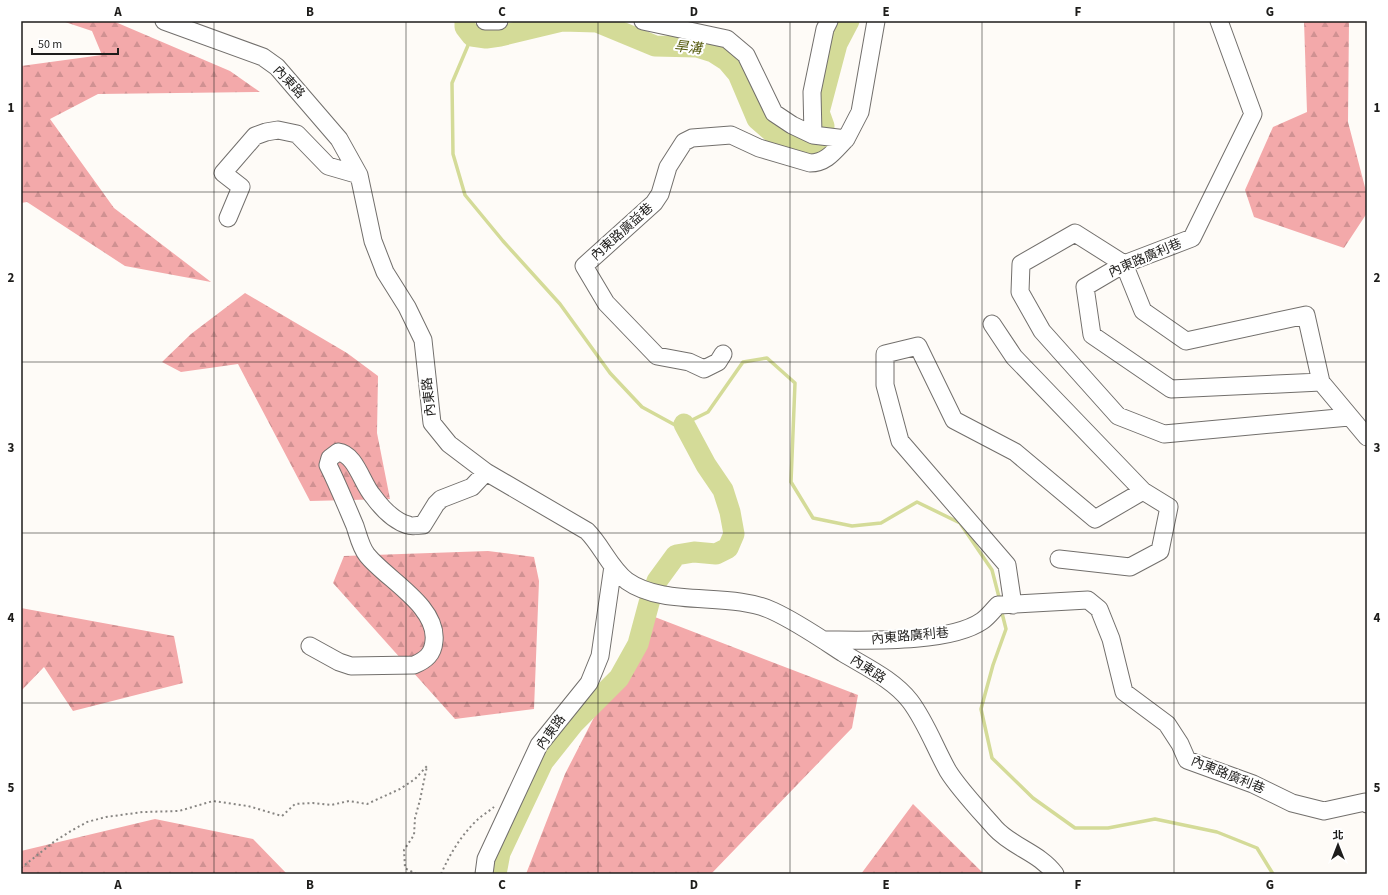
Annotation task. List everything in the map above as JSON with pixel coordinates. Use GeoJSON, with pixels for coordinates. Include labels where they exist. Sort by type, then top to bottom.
{"type":"FeatureCollection","features":[{"type":"Feature","properties":{"kind":"street","name":"內東路"},"geometry":{"type":"LineString","coordinates":[[164,21],[263,57],[277,67],[339,139],[359,175],[373,241],[385,272],[406,307],[423,340],[432,423],[449,444],[486,472],[587,531],[598,542],[613,566],[626,580],[652,592],[751,604],[771,610],[822,640],[898,689],[917,711],[949,773],[996,829],[1008,840],[1032,853],[1055,874]]}},
{"type":"Feature","properties":{"kind":"street"},"geometry":{"type":"LineString","coordinates":[[485,21],[499,21]]}},
{"type":"Feature","properties":{"kind":"street"},"geometry":{"type":"LineString","coordinates":[[644,21],[727,39],[746,55],[774,113],[792,125],[812,135],[846,139]]}},
{"type":"Feature","properties":{"kind":"street"},"geometry":{"type":"LineString","coordinates":[[812,135],[812,92],[825,29],[829,21]]}},
{"type":"Feature","properties":{"kind":"street","name":"內東路廣益巷"},"geometry":{"type":"LineString","coordinates":[[723,354],[718,362],[704,369],[689,362],[657,356],[606,304],[584,266],[654,203],[660,194],[668,167],[684,142],[692,138],[731,135],[759,148],[810,163],[818,163],[826,160],[846,139],[860,112],[876,21]]}},
{"type":"Feature","properties":{"kind":"street","name":"內東路廣利巷"},"geometry":{"type":"LineString","coordinates":[[1219,21],[1253,114],[1192,238],[1124,264],[1085,287],[1092,335],[1171,389],[1321,382]]}},
{"type":"Feature","properties":{"kind":"street"},"geometry":{"type":"LineString","coordinates":[[228,218],[241,187],[223,173],[255,136],[266,132],[278,130],[297,134],[328,166],[359,175]]}},
{"type":"Feature","properties":{"kind":"street"},"geometry":{"type":"LineString","coordinates":[[1349,417],[1164,434],[1118,416],[1042,331],[1020,292],[1019,276],[1021,264],[1075,233],[1124,264],[1143,311],[1186,341],[1306,315],[1321,382],[1367,437]]}},
{"type":"Feature","properties":{"kind":"street"},"geometry":{"type":"LineString","coordinates":[[992,324],[1014,357],[1143,490],[1169,507],[1160,551],[1130,567],[1059,559]]}},
{"type":"Feature","properties":{"kind":"street"},"geometry":{"type":"LineString","coordinates":[[1013,604],[1007,564],[900,441],[885,385],[885,354],[918,346],[954,420],[1015,452],[1095,519],[1143,490]]}},
{"type":"Feature","properties":{"kind":"street"},"geometry":{"type":"LineString","coordinates":[[310,646],[339,662],[351,666],[414,665],[423,662],[430,655],[433,650],[434,642],[434,626],[422,608],[366,554],[340,490],[328,465],[330,458],[338,452],[342,452],[350,458],[372,496],[394,518],[409,526],[423,525],[436,504],[441,499],[472,487],[486,472]]}},
{"type":"Feature","properties":{"kind":"street","name":"內東路"},"geometry":{"type":"LineString","coordinates":[[484,874],[486,859],[539,745],[589,682],[600,656],[613,566]]}},
{"type":"Feature","properties":{"kind":"street","name":"內東路廣利巷"},"geometry":{"type":"LineString","coordinates":[[822,640],[887,640],[952,634],[982,621],[998,606],[1088,600],[1099,608],[1111,639],[1124,692],[1167,724],[1180,744],[1187,760],[1253,784],[1292,803],[1324,811],[1364,802],[1367,804]]}},
{"type":"Feature","properties":{"kind":"path"},"geometry":{"type":"LineString","coordinates":[[21,868],[55,841],[87,822],[143,812],[179,811],[213,802],[248,806],[282,816],[295,804],[313,803],[331,805],[349,801],[367,804],[400,789],[415,779],[427,766],[420,800],[414,818],[414,835],[404,850],[406,868],[416,874]]}},
{"type":"Feature","properties":{"kind":"path"},"geometry":{"type":"LineString","coordinates":[[441,874],[454,847],[461,838],[477,820],[496,805]]}},
{"type":"Feature","properties":{"kind":"green space"},"geometry":{"type":"Polygon","coordinates":[[[62,21],[113,21],[230,71],[260,92],[98,94],[50,119],[114,208],[211,282],[125,266],[27,202],[21,203],[21,66],[102,55],[92,31],[62,21]]]}},
{"type":"Feature","properties":{"kind":"green space"},"geometry":{"type":"Polygon","coordinates":[[[1304,21],[1349,21],[1348,122],[1367,195],[1367,213],[1344,248],[1254,217],[1245,190],[1273,127],[1307,112],[1304,21]]]}},
{"type":"Feature","properties":{"kind":"green space"},"geometry":{"type":"Polygon","coordinates":[[[245,293],[347,353],[378,376],[377,433],[390,499],[310,501],[238,364],[181,372],[162,362],[191,334],[245,293]]]}},
{"type":"Feature","properties":{"kind":"green space"},"geometry":{"type":"Polygon","coordinates":[[[488,551],[534,557],[539,581],[534,709],[455,719],[333,583],[344,556],[488,551]]]}},
{"type":"Feature","properties":{"kind":"green space"},"geometry":{"type":"Polygon","coordinates":[[[21,608],[174,636],[183,683],[73,711],[44,667],[21,691],[21,608]]]}},
{"type":"Feature","properties":{"kind":"green space"},"geometry":{"type":"Polygon","coordinates":[[[647,614],[858,695],[852,728],[711,874],[526,874],[565,774],[647,614]]]}},
{"type":"Feature","properties":{"kind":"green space"},"geometry":{"type":"Polygon","coordinates":[[[913,804],[984,874],[861,874],[913,804]]]}},
{"type":"Feature","properties":{"kind":"green space"},"geometry":{"type":"Polygon","coordinates":[[[155,819],[253,839],[287,874],[21,874],[21,851],[155,819]]]}},
{"type":"Feature","properties":{"kind":"waterway","name":"旱溝"},"geometry":{"type":"LineString","coordinates":[[465,21],[465,27],[472,36],[486,38],[562,21],[597,22],[655,46],[697,47],[713,52],[727,61],[738,74],[757,119],[779,138],[803,147],[814,149],[823,144],[824,126],[819,112],[837,44],[849,21]]}},
{"type":"Feature","properties":{"kind":"waterway"},"geometry":{"type":"LineString","coordinates":[[472,36],[452,83],[453,154],[465,195],[503,241],[560,304],[610,373],[642,407],[675,425],[684,424],[708,412],[743,362],[767,358],[795,383],[791,482],[813,518],[852,526],[881,523],[917,502],[960,523],[992,570],[1000,601]]}},
{"type":"Feature","properties":{"kind":"waterway"},"geometry":{"type":"LineString","coordinates":[[496,874],[500,853],[543,762],[574,723],[619,678],[638,644],[649,603],[657,581],[676,555],[694,552],[716,554],[728,548],[734,534],[730,512],[723,490],[706,465],[684,424]]}},
{"type":"Feature","properties":{"kind":"waterway"},"geometry":{"type":"LineString","coordinates":[[1001,609],[1006,629],[993,665],[981,709],[992,758],[1033,798],[1075,828],[1108,828],[1155,819],[1217,832],[1257,848],[1273,874]]}}]}
